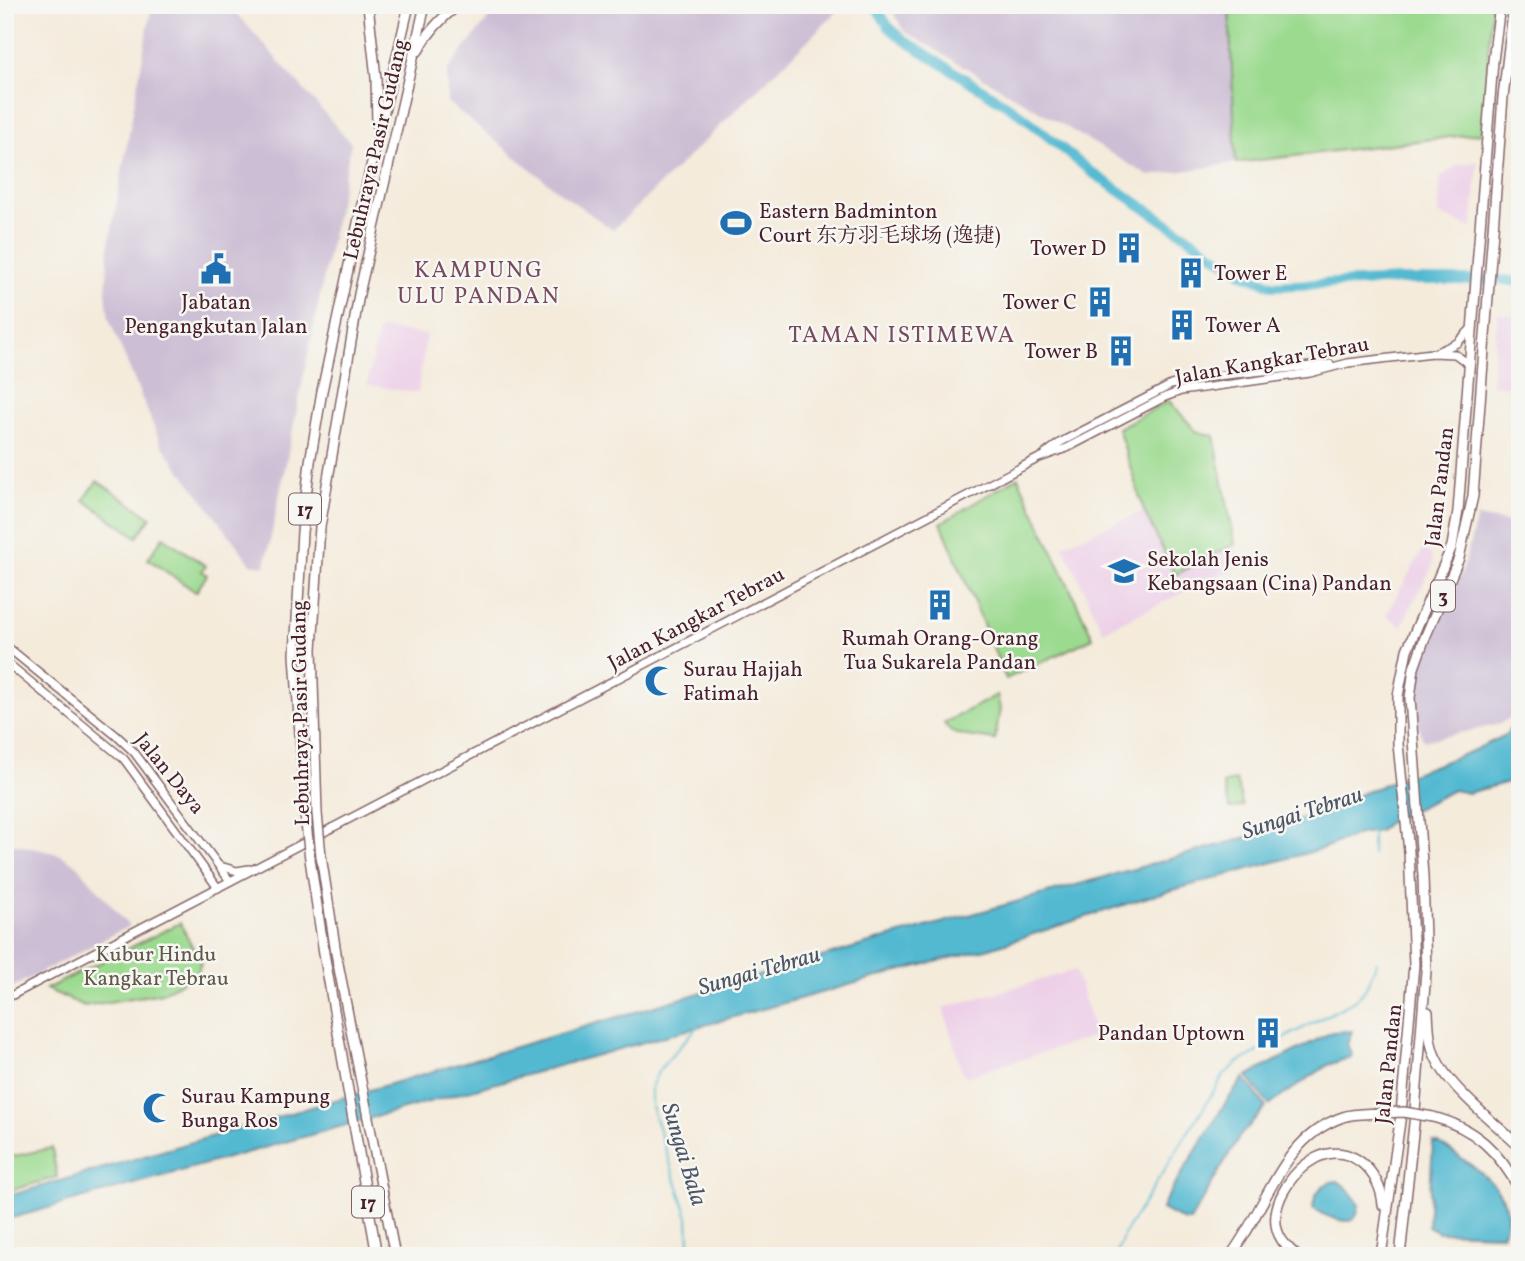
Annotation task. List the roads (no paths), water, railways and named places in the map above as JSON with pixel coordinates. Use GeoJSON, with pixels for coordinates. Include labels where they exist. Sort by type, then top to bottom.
{"type":"FeatureCollection","features":[{"type":"Feature","properties":{"kind":"highway"},"geometry":{"type":"LineString","coordinates":[[368,5],[376,78],[376,139]]}},
{"type":"Feature","properties":{"kind":"highway","name":"Lebuhraya Pasir Gudang"},"geometry":{"type":"LineString","coordinates":[[377,1256],[310,859],[295,654],[302,531],[322,391],[376,139],[409,5]]}},
{"type":"Feature","properties":{"kind":"highway","name":"Lebuhraya Pasir Gudang"},"geometry":{"type":"LineString","coordinates":[[395,1256],[372,1144],[321,856],[317,813],[312,649],[320,527],[359,294],[425,5]]}},
{"type":"Feature","properties":{"kind":"highway"},"geometry":{"type":"LineString","coordinates":[[413,62],[428,34],[458,5]]}},
{"type":"Feature","properties":{"kind":"highway","name":"Jalan Pandan"},"geometry":{"type":"LineString","coordinates":[[1381,1256],[1400,1124],[1413,986],[1411,884],[1400,766],[1398,696],[1402,667],[1413,635],[1452,546],[1460,495],[1493,61],[1500,5]]}},
{"type":"Feature","properties":{"kind":"highway","name":"Jalan Pandan"},"geometry":{"type":"LineString","coordinates":[[1399,1256],[1414,1124],[1426,971],[1420,828],[1410,698],[1414,668],[1459,558],[1470,513],[1490,295],[1503,97],[1514,5]]}},
{"type":"Feature","properties":{"kind":"highway"},"geometry":{"type":"LineString","coordinates":[[1426,971],[1429,1027],[1436,1058],[1452,1081],[1520,1147]]}},
{"type":"Feature","properties":{"kind":"highway"},"geometry":{"type":"LineString","coordinates":[[1230,1256],[1284,1162],[1320,1129],[1344,1116],[1404,1112],[1457,1123],[1479,1138],[1498,1156],[1520,1191]]}},
{"type":"Feature","properties":{"kind":"highway"},"geometry":{"type":"LineString","coordinates":[[1297,1256],[1279,1234],[1276,1218],[1278,1206],[1291,1180],[1303,1166],[1318,1157],[1337,1154],[1356,1159],[1367,1166],[1378,1183],[1383,1198],[1384,1221]]}},
{"type":"Feature","properties":{"kind":"main road","name":"Jalan Kangkar Tebrau"},"geometry":{"type":"LineString","coordinates":[[1432,353],[1457,343],[1473,324]]}},
{"type":"Feature","properties":{"kind":"main road","name":"Jalan Kangkar Tebrau"},"geometry":{"type":"LineString","coordinates":[[5,999],[1039,458],[1067,448],[1176,388],[1310,373],[1348,363],[1432,353],[1455,354],[1470,365]]}},
{"type":"Feature","properties":{"kind":"main road","name":"Jalan Daya"},"geometry":{"type":"LineString","coordinates":[[5,645],[118,737],[138,757],[230,881]]}},
{"type":"Feature","properties":{"kind":"main road","name":"Jalan Daya"},"geometry":{"type":"LineString","coordinates":[[5,661],[110,746],[142,782],[218,888]]}},
{"type":"Feature","properties":{"kind":"main road"},"geometry":{"type":"LineString","coordinates":[[142,782],[168,808],[169,803],[156,782]]}},
{"type":"Feature","properties":{"kind":"main road"},"geometry":{"type":"LineString","coordinates":[[219,865],[237,871],[255,868]]}},
{"type":"Feature","properties":{"kind":"main road"},"geometry":{"type":"LineString","coordinates":[[200,898],[207,888],[208,872]]}},
{"type":"Feature","properties":{"kind":"water"},"geometry":{"type":"Polygon","coordinates":[[[1520,713],[1520,779],[1468,793],[1453,790],[1387,823],[1379,831],[1359,834],[1321,849],[1148,897],[990,948],[5,1220],[5,1197],[890,937],[1241,839],[1303,818],[1470,752],[1506,735],[1520,713]]]}},
{"type":"Feature","properties":{"kind":"water"},"geometry":{"type":"Polygon","coordinates":[[[1352,1031],[1347,1045],[1351,1057],[1328,1065],[1269,1105],[1247,1076],[1332,1032],[1352,1031]]]}},
{"type":"Feature","properties":{"kind":"water"},"geometry":{"type":"Polygon","coordinates":[[[1244,1078],[1266,1107],[1239,1137],[1190,1221],[1184,1221],[1162,1209],[1165,1201],[1226,1102],[1244,1078]]]}},
{"type":"Feature","properties":{"kind":"water"},"geometry":{"type":"Polygon","coordinates":[[[1433,1142],[1439,1143],[1476,1169],[1499,1192],[1506,1205],[1507,1219],[1502,1234],[1439,1232],[1428,1226],[1433,1142]]]}},
{"type":"Feature","properties":{"kind":"water"},"geometry":{"type":"Polygon","coordinates":[[[1338,1181],[1359,1204],[1357,1215],[1352,1220],[1332,1218],[1313,1208],[1320,1189],[1338,1181]]]}},
{"type":"Feature","properties":{"kind":"waterway"},"geometry":{"type":"LineString","coordinates":[[875,5],[888,26],[901,38],[1019,113],[1091,172],[1243,274],[1274,286],[1402,280],[1520,282]]}},
{"type":"Feature","properties":{"kind":"waterway"},"geometry":{"type":"LineString","coordinates":[[1372,832],[1372,854]]}},
{"type":"Feature","properties":{"kind":"waterway"},"geometry":{"type":"LineString","coordinates":[[1116,1256],[1124,1234],[1224,1075],[1237,1063],[1356,1000],[1365,990],[1377,962]]}},
{"type":"Feature","properties":{"kind":"waterway","name":"Sungai Bala"},"geometry":{"type":"LineString","coordinates":[[687,1256],[688,1217],[651,1106],[651,1087],[659,1070],[697,1027]]}},
{"type":"Feature","properties":{"kind":"place","name":"Eastern Badminton Court 东方羽毛球场 (逸捷)"},"geometry":{"type":"Point","coordinates":[736,223]}},
{"type":"Feature","properties":{"kind":"place","name":"Tower D"},"geometry":{"type":"Point","coordinates":[1129,248]}},
{"type":"Feature","properties":{"kind":"place","name":"Jabatan Pengangkutan Jalan"},"geometry":{"type":"Point","coordinates":[216,269]}},
{"type":"Feature","properties":{"kind":"place","name":"Tower E"},"geometry":{"type":"Point","coordinates":[1191,273]}},
{"type":"Feature","properties":{"kind":"place","name":"Tower C"},"geometry":{"type":"Point","coordinates":[1100,302]}},
{"type":"Feature","properties":{"kind":"place","name":"Tower A"},"geometry":{"type":"Point","coordinates":[1182,325]}},
{"type":"Feature","properties":{"kind":"place","name":"Tower B"},"geometry":{"type":"Point","coordinates":[1121,351]}},
{"type":"Feature","properties":{"kind":"place","name":"Sekolah Jenis Kebangsaan (Cina) Pandan"},"geometry":{"type":"Point","coordinates":[1124,571]}},
{"type":"Feature","properties":{"kind":"place","name":"Rumah Orang-Orang Tua Sukarela Pandan"},"geometry":{"type":"Point","coordinates":[940,605]}},
{"type":"Feature","properties":{"kind":"place","name":"Surau Hajjah Fatimah"},"geometry":{"type":"Point","coordinates":[660,681]}},
{"type":"Feature","properties":{"kind":"place","name":"Pandan Uptown"},"geometry":{"type":"Point","coordinates":[1268,1033]}},
{"type":"Feature","properties":{"kind":"place","name":"Surau Kampung Bunga Ros"},"geometry":{"type":"Point","coordinates":[158,1108]}},
{"type":"Feature","properties":{"kind":"district","name":"KAMPUNG ULU PANDAN"},"geometry":{"type":"Point","coordinates":[479,282]}},
{"type":"Feature","properties":{"kind":"district","name":"TAMAN ISTIMEWA"},"geometry":{"type":"Point","coordinates":[902,334]}},
{"type":"Feature","properties":{"kind":"water label","name":"Sungai Tebrau"},"geometry":{"type":"Point","coordinates":[1302,812]}},
{"type":"Feature","properties":{"kind":"water label","name":"Sungai Tebrau"},"geometry":{"type":"Point","coordinates":[759,970]}},
{"type":"Feature","properties":{"kind":"park label","name":"Kubur Hindu Kangkar Tebrau"},"geometry":{"type":"Point","coordinates":[156,966]}}]}
